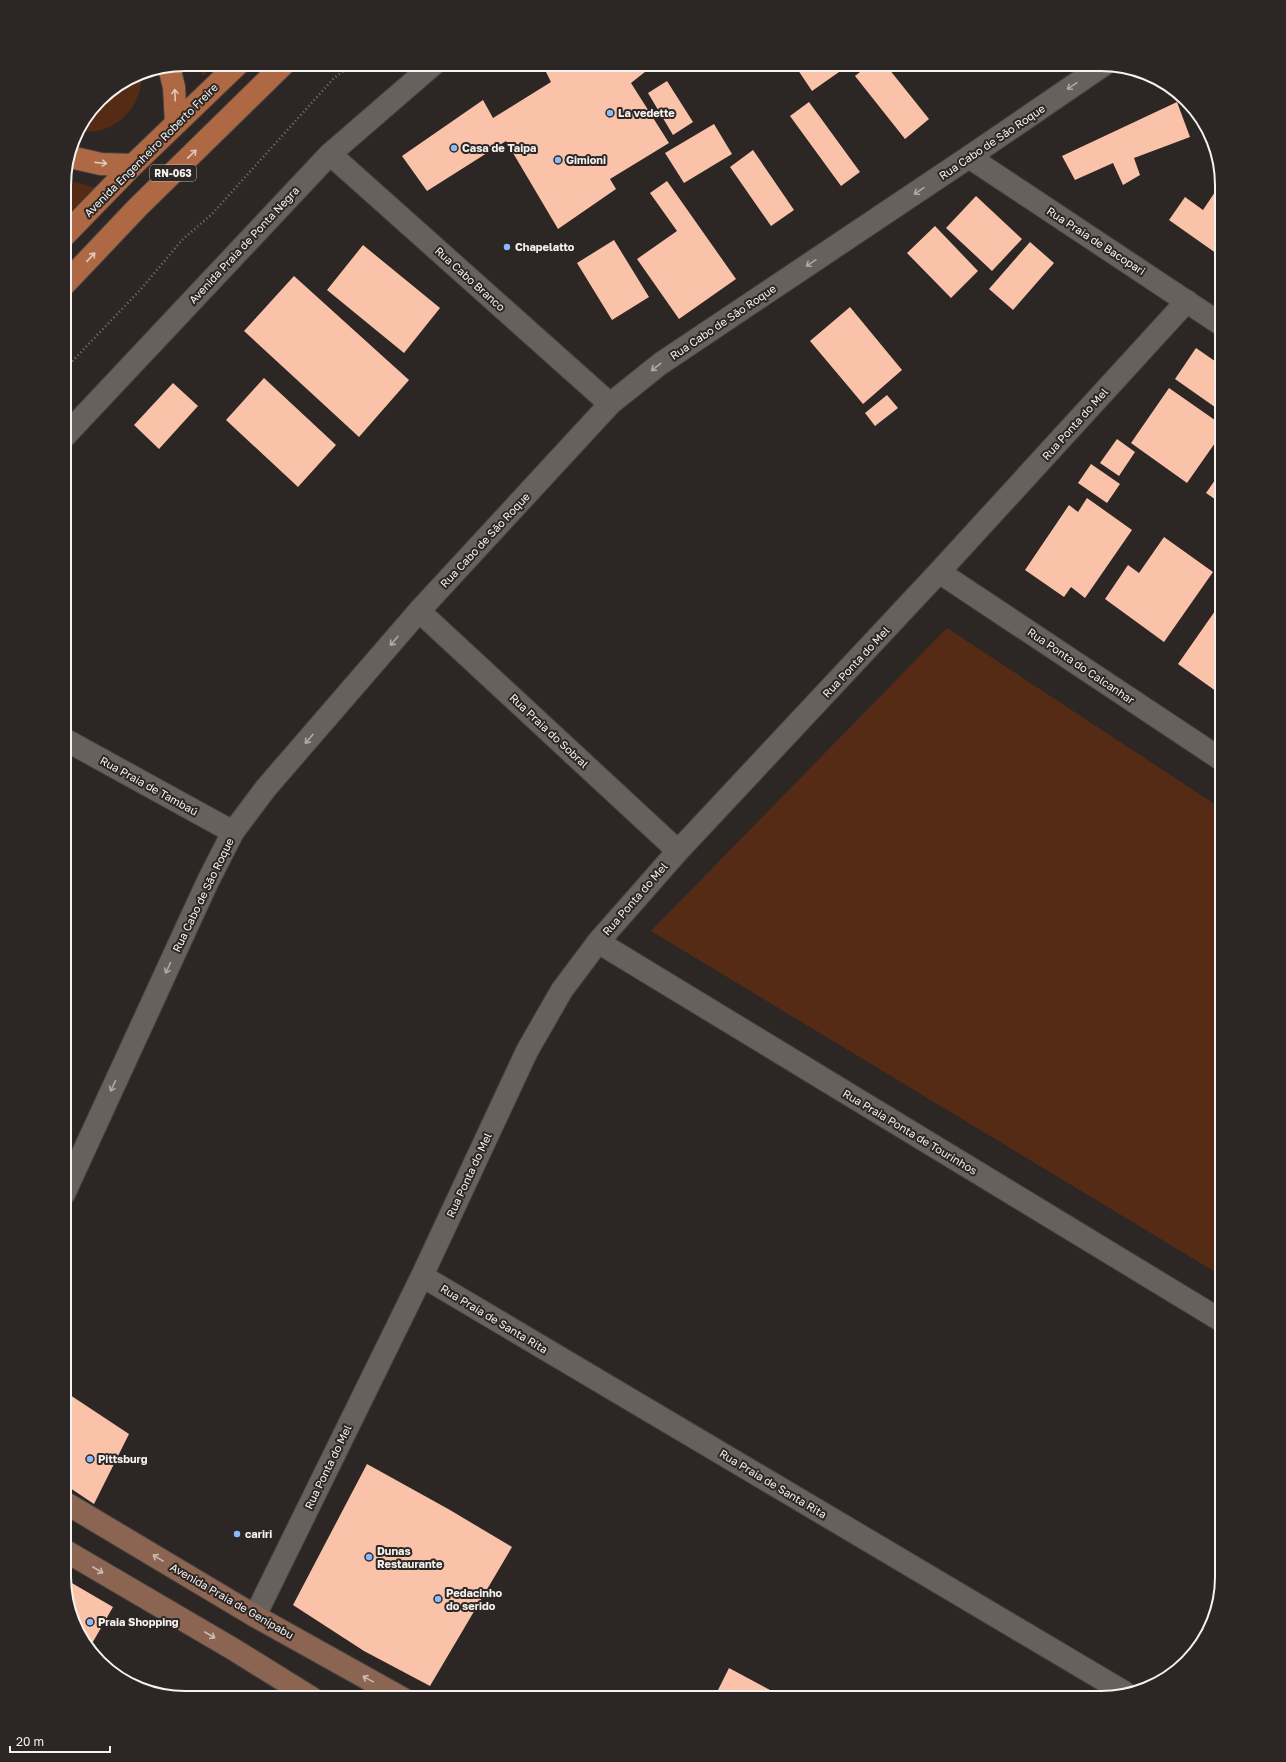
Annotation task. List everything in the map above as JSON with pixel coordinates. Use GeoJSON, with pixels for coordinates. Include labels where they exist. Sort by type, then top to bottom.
{"type":"FeatureCollection","features":[{"type":"Feature","properties":{"kind":"main road","name":"Avenida Engenheiro Roberto Freire"},"geometry":{"type":"LineString","coordinates":[[71,229],[133,165],[231,71]]}},
{"type":"Feature","properties":{"kind":"main road","name":"RN-063"},"geometry":{"type":"LineString","coordinates":[[71,278],[138,207],[277,71]]}},
{"type":"Feature","properties":{"kind":"main road"},"geometry":{"type":"LineString","coordinates":[[170,72],[174,87],[176,124]]}},
{"type":"Feature","properties":{"kind":"main road"},"geometry":{"type":"LineString","coordinates":[[75,158],[101,164],[133,165]]}},
{"type":"Feature","properties":{"kind":"main road","name":"Avenida Praia de Genipabu"},"geometry":{"type":"LineString","coordinates":[[71,1506],[255,1616],[389,1691]]}},
{"type":"Feature","properties":{"kind":"main road"},"geometry":{"type":"LineString","coordinates":[[71,1554],[233,1649],[301,1691]]}},
{"type":"Feature","properties":{"kind":"street","name":"Avenida Praia de Ponta Negra"},"geometry":{"type":"LineString","coordinates":[[71,430],[330,154],[426,71]]}},
{"type":"Feature","properties":{"kind":"street","name":"Rua Cabo de São Roque"},"geometry":{"type":"LineString","coordinates":[[71,1179],[208,881],[234,832],[266,788],[419,611],[610,404],[660,364],[1095,71]]}},
{"type":"Feature","properties":{"kind":"street","name":"Rua Cabo Branco"},"geometry":{"type":"LineString","coordinates":[[330,154],[610,404]]}},
{"type":"Feature","properties":{"kind":"street","name":"Rua Praia de Bacopari"},"geometry":{"type":"LineString","coordinates":[[969,157],[1215,320]]}},
{"type":"Feature","properties":{"kind":"street","name":"Rua Ponta do Mel"},"geometry":{"type":"LineString","coordinates":[[255,1616],[422,1276],[527,1051],[562,990],[598,942],[678,851],[939,572],[1187,301]]}},
{"type":"Feature","properties":{"kind":"street","name":"Rua Ponta do Calcanhar"},"geometry":{"type":"LineString","coordinates":[[939,572],[1215,755]]}},
{"type":"Feature","properties":{"kind":"street","name":"Rua Praia do Sobral"},"geometry":{"type":"LineString","coordinates":[[419,611],[678,851]]}},
{"type":"Feature","properties":{"kind":"street","name":"Rua Praia de Tambaú"},"geometry":{"type":"LineString","coordinates":[[71,743],[234,832]]}},
{"type":"Feature","properties":{"kind":"street","name":"Rua Praia Ponta de Tourinhos"},"geometry":{"type":"LineString","coordinates":[[598,942],[1215,1317]]}},
{"type":"Feature","properties":{"kind":"street","name":"Rua Praia de Santa Rita"},"geometry":{"type":"LineString","coordinates":[[422,1276],[1119,1689]]}},
{"type":"Feature","properties":{"kind":"path"},"geometry":{"type":"LineString","coordinates":[[71,363],[141,289],[182,240],[212,214],[334,78],[344,71]]}},
{"type":"Feature","properties":{"kind":"shaded area"},"geometry":{"type":"Polygon","coordinates":[[[201,71],[209,71],[202,76],[201,71]]]}},
{"type":"Feature","properties":{"kind":"shaded area"},"geometry":{"type":"Polygon","coordinates":[[[141,80],[138,97],[132,108],[124,117],[114,125],[103,130],[85,131],[99,110],[122,90],[141,80]]]}},
{"type":"Feature","properties":{"kind":"shaded area"},"geometry":{"type":"Polygon","coordinates":[[[71,181],[96,188],[71,211],[71,181]]]}},
{"type":"Feature","properties":{"kind":"shaded area"},"geometry":{"type":"Polygon","coordinates":[[[947,628],[1215,804],[1215,1272],[651,931],[947,628]]]}},
{"type":"Feature","properties":{"kind":"building"},"geometry":{"type":"Polygon","coordinates":[[[546,71],[646,71],[631,83],[669,143],[610,179],[616,189],[558,229],[506,141],[427,191],[402,156],[483,100],[493,118],[551,82],[546,71]]]}},
{"type":"Feature","properties":{"kind":"building"},"geometry":{"type":"Polygon","coordinates":[[[799,71],[840,71],[812,91],[799,71]]]}},
{"type":"Feature","properties":{"kind":"building"},"geometry":{"type":"Polygon","coordinates":[[[861,71],[891,71],[929,119],[905,139],[855,76],[861,71]]]}},
{"type":"Feature","properties":{"kind":"building"},"geometry":{"type":"Polygon","coordinates":[[[667,81],[693,122],[673,135],[648,93],[667,81]]]}},
{"type":"Feature","properties":{"kind":"building"},"geometry":{"type":"Polygon","coordinates":[[[809,102],[860,172],[841,186],[790,116],[809,102]]]}},
{"type":"Feature","properties":{"kind":"building"},"geometry":{"type":"Polygon","coordinates":[[[1177,102],[1190,137],[1134,158],[1140,175],[1123,185],[1113,163],[1075,180],[1062,156],[1177,102]]]}},
{"type":"Feature","properties":{"kind":"building"},"geometry":{"type":"Polygon","coordinates":[[[714,124],[732,154],[684,183],[665,153],[714,124]]]}},
{"type":"Feature","properties":{"kind":"building"},"geometry":{"type":"Polygon","coordinates":[[[753,150],[794,210],[771,226],[730,167],[753,150]]]}},
{"type":"Feature","properties":{"kind":"building"},"geometry":{"type":"Polygon","coordinates":[[[667,181],[736,279],[679,319],[637,259],[677,231],[650,193],[667,181]]]}},
{"type":"Feature","properties":{"kind":"building"},"geometry":{"type":"Polygon","coordinates":[[[1215,192],[1215,252],[1169,220],[1185,197],[1203,210],[1215,192]]]}},
{"type":"Feature","properties":{"kind":"building"},"geometry":{"type":"Polygon","coordinates":[[[976,196],[1022,239],[992,271],[946,228],[976,196]]]}},
{"type":"Feature","properties":{"kind":"building"},"geometry":{"type":"Polygon","coordinates":[[[935,226],[978,271],[951,298],[907,253],[935,226]]]}},
{"type":"Feature","properties":{"kind":"building"},"geometry":{"type":"Polygon","coordinates":[[[614,240],[649,297],[612,320],[577,263],[614,240]]]}},
{"type":"Feature","properties":{"kind":"building"},"geometry":{"type":"Polygon","coordinates":[[[1030,242],[1054,263],[1013,310],[989,289],[1030,242]]]}},
{"type":"Feature","properties":{"kind":"building"},"geometry":{"type":"Polygon","coordinates":[[[363,245],[440,308],[404,353],[327,290],[363,245]]]}},
{"type":"Feature","properties":{"kind":"building"},"geometry":{"type":"Polygon","coordinates":[[[294,276],[409,380],[359,437],[244,331],[294,276]]]}},
{"type":"Feature","properties":{"kind":"building"},"geometry":{"type":"Polygon","coordinates":[[[850,307],[902,370],[863,404],[810,341],[850,307]]]}},
{"type":"Feature","properties":{"kind":"building"},"geometry":{"type":"Polygon","coordinates":[[[1196,348],[1215,361],[1215,407],[1175,379],[1196,348]]]}},
{"type":"Feature","properties":{"kind":"building"},"geometry":{"type":"Polygon","coordinates":[[[264,378],[336,445],[298,487],[226,420],[264,378]]]}},
{"type":"Feature","properties":{"kind":"building"},"geometry":{"type":"Polygon","coordinates":[[[173,383],[198,406],[159,449],[134,425],[173,383]]]}},
{"type":"Feature","properties":{"kind":"building"},"geometry":{"type":"Polygon","coordinates":[[[1169,388],[1215,420],[1215,443],[1187,483],[1131,443],[1169,388]]]}},
{"type":"Feature","properties":{"kind":"building"},"geometry":{"type":"Polygon","coordinates":[[[887,395],[898,408],[875,426],[865,413],[887,395]]]}},
{"type":"Feature","properties":{"kind":"building"},"geometry":{"type":"Polygon","coordinates":[[[1117,439],[1135,452],[1119,476],[1100,463],[1117,439]]]}},
{"type":"Feature","properties":{"kind":"building"},"geometry":{"type":"Polygon","coordinates":[[[1091,464],[1120,484],[1107,503],[1078,483],[1091,464]]]}},
{"type":"Feature","properties":{"kind":"building"},"geometry":{"type":"Polygon","coordinates":[[[1215,480],[1215,499],[1206,493],[1215,480]]]}},
{"type":"Feature","properties":{"kind":"building"},"geometry":{"type":"Polygon","coordinates":[[[1087,498],[1132,530],[1085,598],[1071,587],[1064,597],[1025,570],[1069,505],[1078,512],[1087,498]]]}},
{"type":"Feature","properties":{"kind":"building"},"geometry":{"type":"Polygon","coordinates":[[[1164,537],[1213,572],[1164,642],[1105,599],[1128,565],[1139,573],[1164,537]]]}},
{"type":"Feature","properties":{"kind":"building"},"geometry":{"type":"Polygon","coordinates":[[[1215,611],[1215,690],[1178,664],[1215,611]]]}},
{"type":"Feature","properties":{"kind":"building","name":"Pittsburg"},"geometry":{"type":"Polygon","coordinates":[[[71,1396],[129,1434],[94,1504],[71,1489],[71,1396]]]}},
{"type":"Feature","properties":{"kind":"building"},"geometry":{"type":"Polygon","coordinates":[[[367,1464],[450,1510],[512,1547],[430,1686],[364,1651],[293,1605],[367,1464]]]}},
{"type":"Feature","properties":{"kind":"building","name":"Praia Shopping"},"geometry":{"type":"Polygon","coordinates":[[[71,1583],[113,1607],[92,1643],[86,1634],[75,1606],[71,1583]]]}},
{"type":"Feature","properties":{"kind":"building"},"geometry":{"type":"Polygon","coordinates":[[[729,1668],[772,1691],[718,1691],[729,1668]]]}},
{"type":"Feature","properties":{"kind":"place","name":"La vedette"},"geometry":{"type":"Point","coordinates":[610,113]}},
{"type":"Feature","properties":{"kind":"place","name":"Casa de Taipa"},"geometry":{"type":"Point","coordinates":[454,148]}},
{"type":"Feature","properties":{"kind":"place","name":"Gimioni"},"geometry":{"type":"Point","coordinates":[558,160]}},
{"type":"Feature","properties":{"kind":"place","name":"Chapelatto"},"geometry":{"type":"Point","coordinates":[507,247]}},
{"type":"Feature","properties":{"kind":"place","name":"Pittsburg"},"geometry":{"type":"Point","coordinates":[90,1459]}},
{"type":"Feature","properties":{"kind":"place","name":"cariri"},"geometry":{"type":"Point","coordinates":[237,1534]}},
{"type":"Feature","properties":{"kind":"place","name":"Dunas Restaurante"},"geometry":{"type":"Point","coordinates":[369,1557]}},
{"type":"Feature","properties":{"kind":"place","name":"Pedacinho do serido"},"geometry":{"type":"Point","coordinates":[438,1599]}},
{"type":"Feature","properties":{"kind":"place","name":"Praia Shopping"},"geometry":{"type":"Point","coordinates":[90,1622]}}]}
